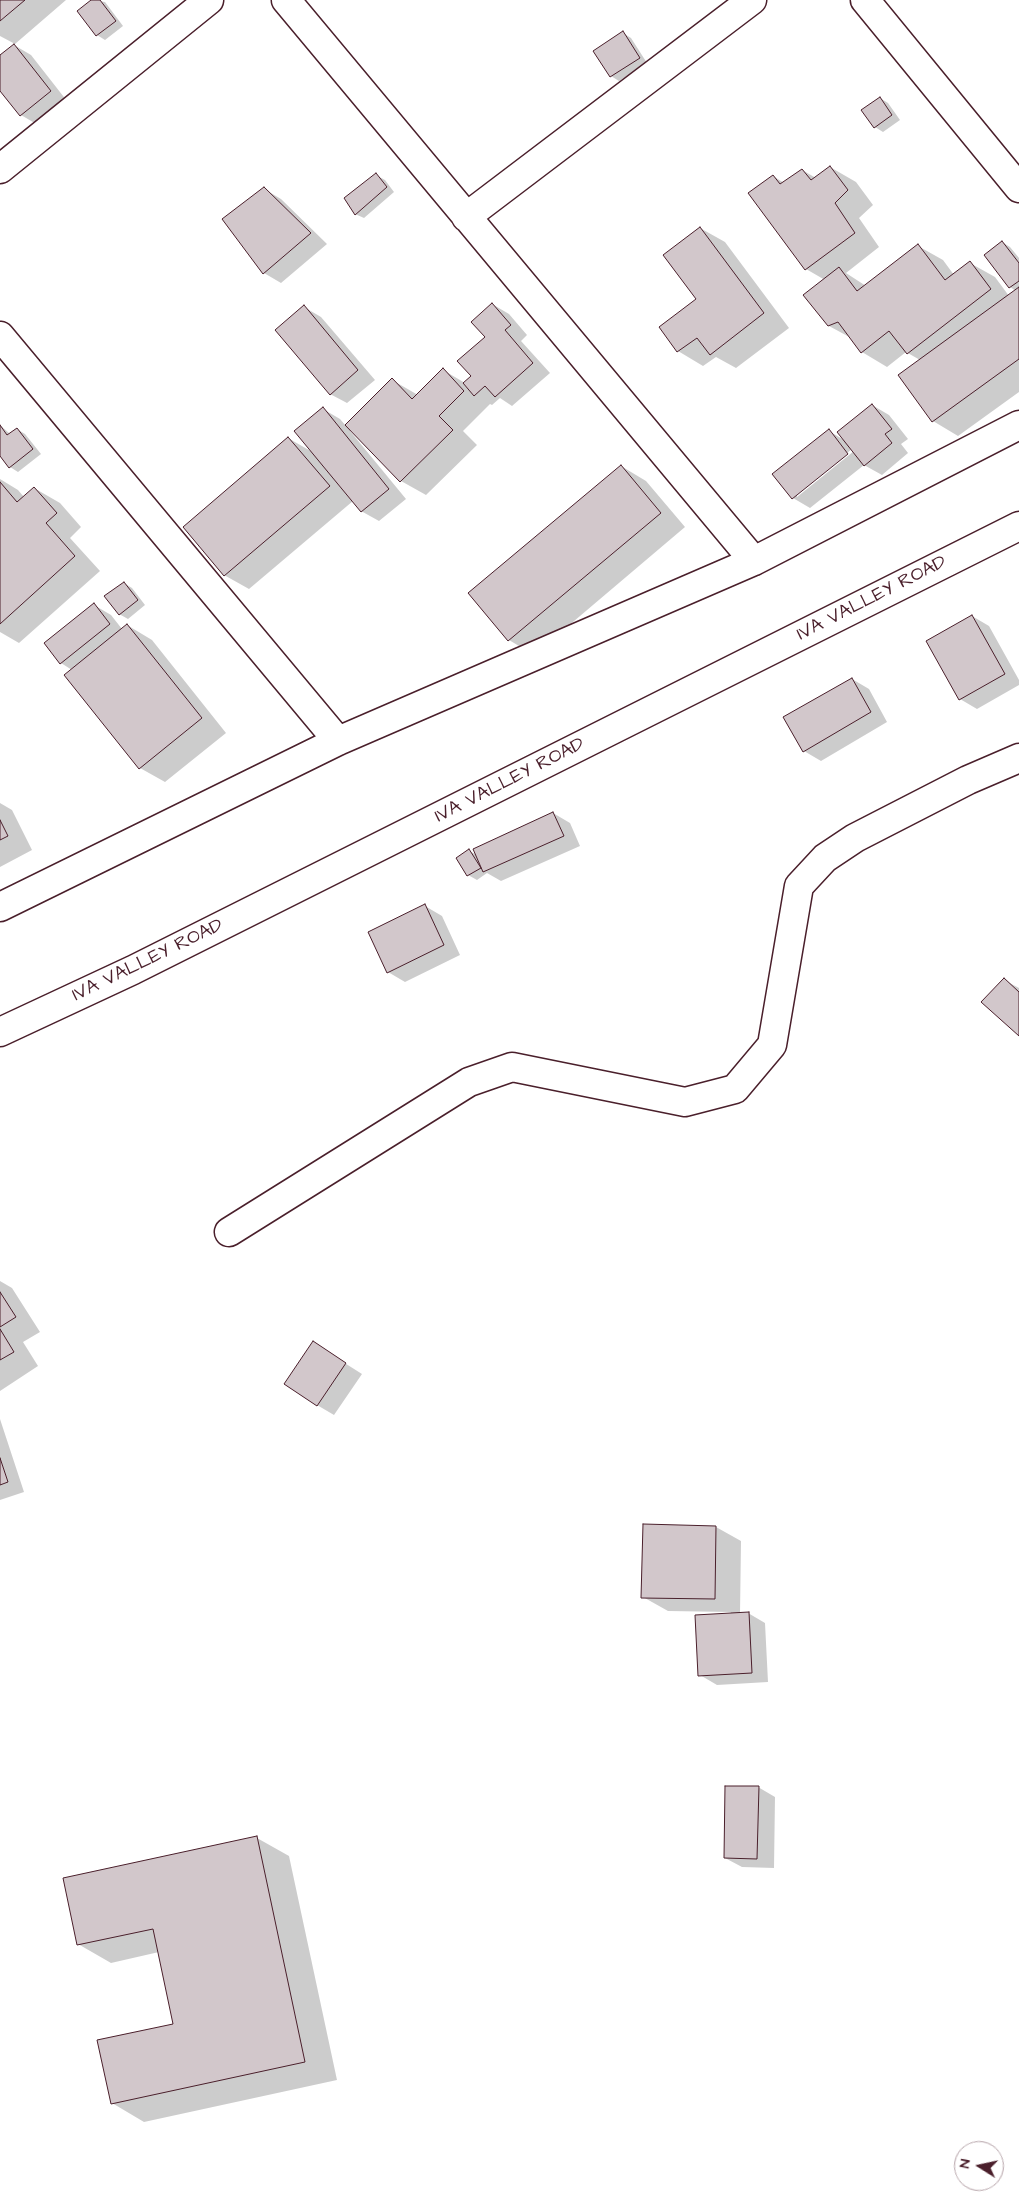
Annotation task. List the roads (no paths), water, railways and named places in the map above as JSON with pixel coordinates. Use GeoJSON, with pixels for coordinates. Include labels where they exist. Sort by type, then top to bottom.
{"type":"FeatureCollection","features":[{"type":"Feature","properties":{"kind":"street"},"geometry":{"type":"LineString","coordinates":[[0,169],[209,0]]}},
{"type":"Feature","properties":{"kind":"street"},"geometry":{"type":"LineString","coordinates":[[286,0],[754,561]]}},
{"type":"Feature","properties":{"kind":"street"},"geometry":{"type":"LineString","coordinates":[[466,217],[752,0]]}},
{"type":"Feature","properties":{"kind":"street"},"geometry":{"type":"LineString","coordinates":[[864,0],[1019,188]]}},
{"type":"Feature","properties":{"kind":"street"},"geometry":{"type":"LineString","coordinates":[[0,336],[338,741]]}},
{"type":"Feature","properties":{"kind":"street"},"geometry":{"type":"LineString","coordinates":[[0,907],[338,741],[754,561],[1019,424]]}},
{"type":"Feature","properties":{"kind":"street","name":"IVA VALLEY ROAD"},"geometry":{"type":"LineString","coordinates":[[0,1032],[133,970],[1019,526]]}},
{"type":"Feature","properties":{"kind":"street"},"geometry":{"type":"LineString","coordinates":[[229,1232],[469,1082],[512,1067],[685,1102],[735,1089],[772,1045],[799,886],[825,858],[855,838],[968,780],[1019,758]]}}]}
